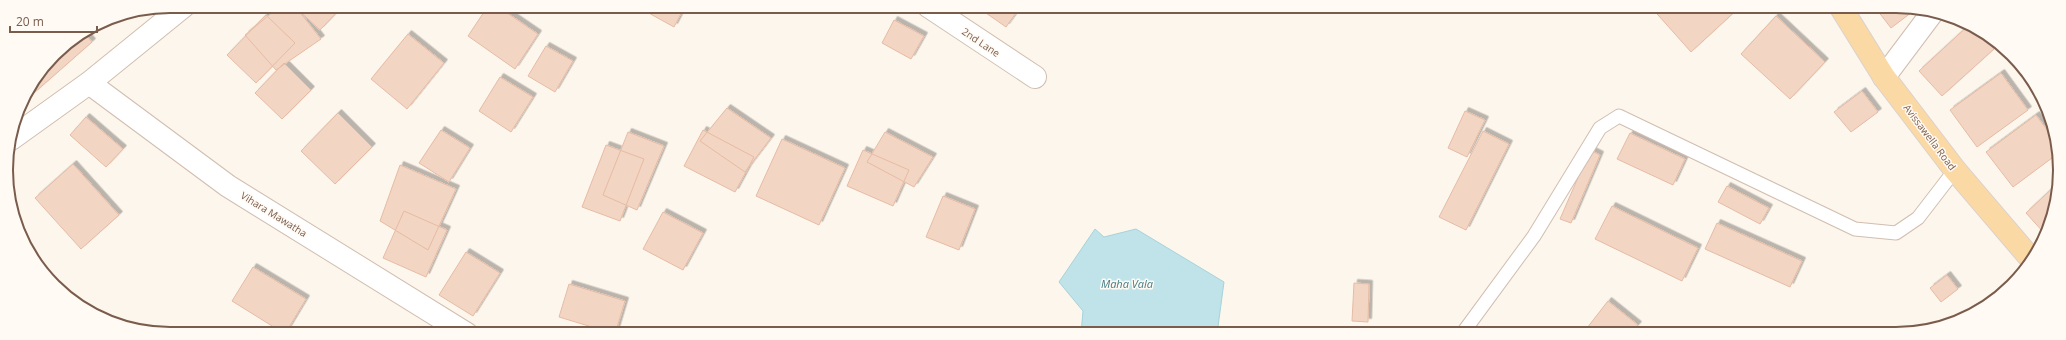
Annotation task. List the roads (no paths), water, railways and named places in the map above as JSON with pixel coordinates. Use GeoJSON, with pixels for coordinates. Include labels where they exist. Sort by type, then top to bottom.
{"type":"FeatureCollection","features":[{"type":"Feature","properties":{"kind":"main road","name":"Avissawella Road"},"geometry":{"type":"LineString","coordinates":[[1844,13],[1884,77],[1955,170],[2028,255]]}},
{"type":"Feature","properties":{"kind":"street"},"geometry":{"type":"LineString","coordinates":[[19,126],[89,82],[175,13]]}},
{"type":"Feature","properties":{"kind":"street","name":"2nd Lane"},"geometry":{"type":"LineString","coordinates":[[939,13],[1035,77]]}},
{"type":"Feature","properties":{"kind":"street"},"geometry":{"type":"LineString","coordinates":[[1884,77],[1929,16]]}},
{"type":"Feature","properties":{"kind":"street","name":"Vihara Mawatha"},"geometry":{"type":"LineString","coordinates":[[89,82],[228,186],[456,327]]}},
{"type":"Feature","properties":{"kind":"lane"},"geometry":{"type":"LineString","coordinates":[[1467,327],[1534,236],[1600,128],[1619,116],[1855,229],[1896,233],[1918,218],[1955,170]]}},
{"type":"Feature","properties":{"kind":"water","name":"Maha Vala"},"geometry":{"type":"Polygon","coordinates":[[[1095,229],[1104,237],[1136,229],[1224,282],[1218,327],[1082,327],[1083,311],[1059,282],[1095,229]]]}}]}
